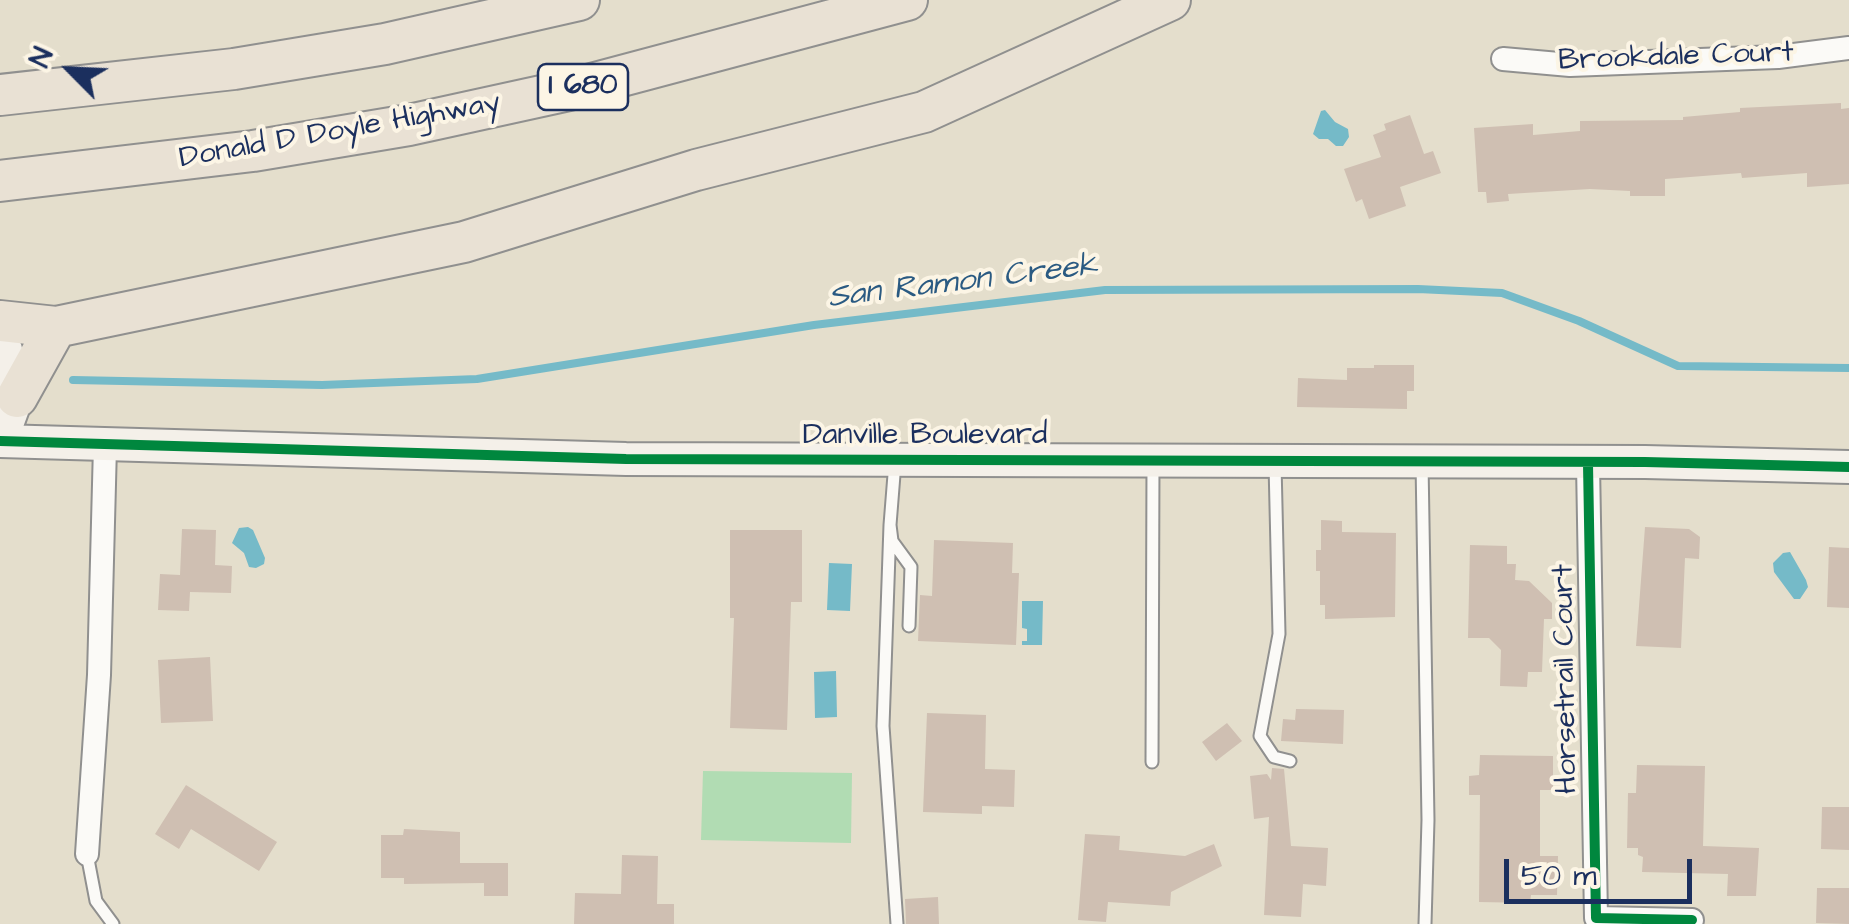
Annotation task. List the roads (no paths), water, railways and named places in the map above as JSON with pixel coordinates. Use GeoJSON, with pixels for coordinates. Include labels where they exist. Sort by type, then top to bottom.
{"type":"FeatureCollection","features":[{"type":"Feature","properties":{"kind":"highway"},"geometry":{"type":"LineString","coordinates":[[0,95],[234,69],[385,44],[579,0]]}},
{"type":"Feature","properties":{"kind":"highway","name":"Donald D Doyle Highway"},"geometry":{"type":"LineString","coordinates":[[0,180],[253,151],[408,125],[568,90],[908,0]]}},
{"type":"Feature","properties":{"kind":"highway"},"geometry":{"type":"LineString","coordinates":[[0,321],[56,327],[464,242],[696,170],[924,112],[1170,0]]}},
{"type":"Feature","properties":{"kind":"highway"},"geometry":{"type":"LineString","coordinates":[[17,398],[56,327]]}},
{"type":"Feature","properties":{"kind":"main road"},"geometry":{"type":"LineString","coordinates":[[0,342],[6,350],[17,398],[0,441]]}},
{"type":"Feature","properties":{"kind":"main road","name":"Danville Boulevard"},"geometry":{"type":"LineString","coordinates":[[0,441],[626,459],[1849,467]]}},
{"type":"Feature","properties":{"kind":"street","name":"Brookdale Court"},"geometry":{"type":"LineString","coordinates":[[1503,60],[1570,66],[1778,57],[1849,48]]}},
{"type":"Feature","properties":{"kind":"street"},"geometry":{"type":"LineString","coordinates":[[88,854],[99,675],[105,446]]}},
{"type":"Feature","properties":{"kind":"street","name":"Horsetrail Court"},"geometry":{"type":"LineString","coordinates":[[1588,464],[1596,918],[1692,920]]}},
{"type":"Feature","properties":{"kind":"lane"},"geometry":{"type":"LineString","coordinates":[[895,462],[883,726],[897,924]]}},
{"type":"Feature","properties":{"kind":"lane"},"geometry":{"type":"LineString","coordinates":[[1275,462],[1279,634],[1260,736],[1274,757],[1290,762]]}},
{"type":"Feature","properties":{"kind":"lane"},"geometry":{"type":"LineString","coordinates":[[1152,762],[1153,463]]}},
{"type":"Feature","properties":{"kind":"lane"},"geometry":{"type":"LineString","coordinates":[[1422,463],[1428,820],[1425,924]]}},
{"type":"Feature","properties":{"kind":"lane"},"geometry":{"type":"LineString","coordinates":[[890,525],[892,540],[910,567],[909,626]]}},
{"type":"Feature","properties":{"kind":"lane"},"geometry":{"type":"LineString","coordinates":[[88,854],[96,902],[113,924]]}},
{"type":"Feature","properties":{"kind":"water"},"geometry":{"type":"Polygon","coordinates":[[[1325,110],[1348,129],[1349,137],[1343,146],[1313,134],[1321,111],[1325,110]]]}},
{"type":"Feature","properties":{"kind":"water"},"geometry":{"type":"Polygon","coordinates":[[[248,527],[265,558],[264,564],[256,568],[249,567],[244,553],[232,543],[239,528],[248,527]]]}},
{"type":"Feature","properties":{"kind":"water"},"geometry":{"type":"Polygon","coordinates":[[[1790,552],[1808,587],[1800,599],[1794,599],[1774,572],[1773,563],[1790,552]]]}},
{"type":"Feature","properties":{"kind":"water"},"geometry":{"type":"Polygon","coordinates":[[[829,563],[852,564],[850,611],[827,610],[829,563]]]}},
{"type":"Feature","properties":{"kind":"water"},"geometry":{"type":"Polygon","coordinates":[[[1022,601],[1043,601],[1042,645],[1022,645],[1022,641],[1027,641],[1027,629],[1022,628],[1022,601]]]}},
{"type":"Feature","properties":{"kind":"water"},"geometry":{"type":"Polygon","coordinates":[[[836,671],[837,717],[815,718],[814,672],[836,671]]]}},
{"type":"Feature","properties":{"kind":"waterway","name":"San Ramon Creek"},"geometry":{"type":"LineString","coordinates":[[73,380],[322,385],[477,379],[814,325],[1105,290],[1418,289],[1502,293],[1579,321],[1678,366],[1849,368]]}}]}
